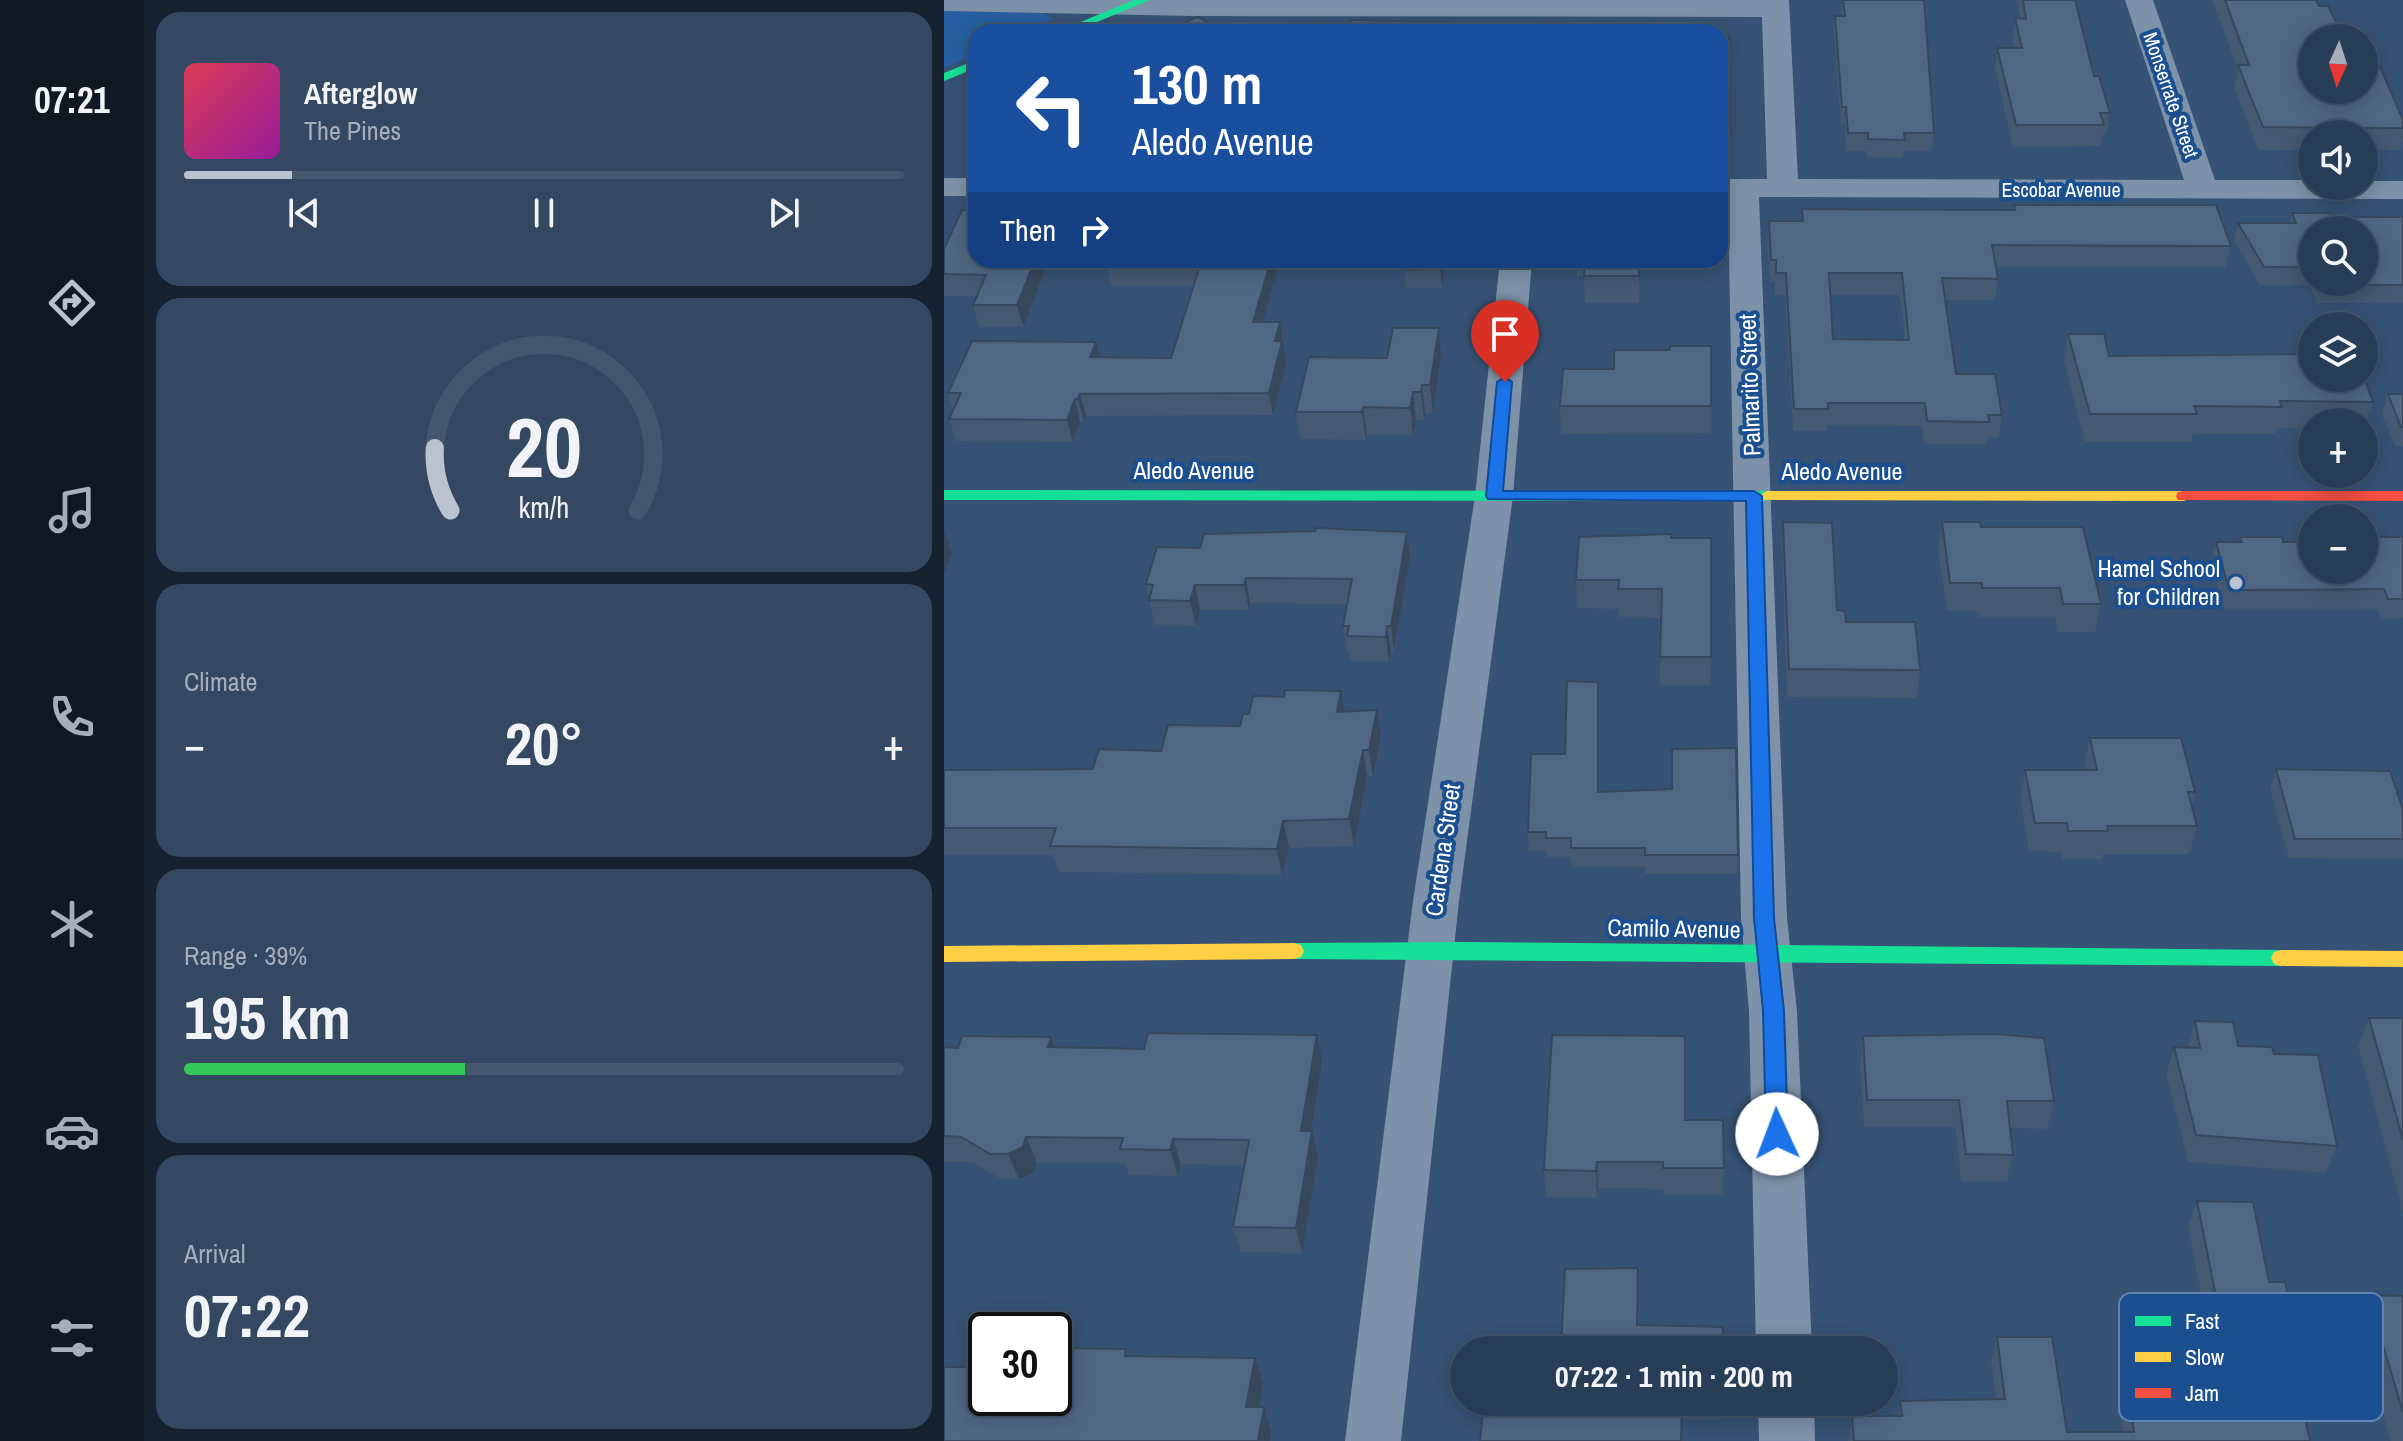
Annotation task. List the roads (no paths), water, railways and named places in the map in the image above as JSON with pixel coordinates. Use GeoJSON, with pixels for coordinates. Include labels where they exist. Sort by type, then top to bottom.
{"type":"FeatureCollection","features":[{"type":"Feature","properties":{"kind":"street","name":"Monserrate Street"},"geometry":{"type":"LineString","coordinates":[[2139,0],[2203,191]]}},
{"type":"Feature","properties":{"kind":"street"},"geometry":{"type":"LineString","coordinates":[[944,3],[1775,5]]}},
{"type":"Feature","properties":{"kind":"street"},"geometry":{"type":"LineString","coordinates":[[1082,24],[1136,3]]}},
{"type":"Feature","properties":{"kind":"street","name":"Palmarito Street"},"geometry":{"type":"LineString","coordinates":[[1775,5],[1749,188],[1767,954],[1773,1011],[1784,1336]]}},
{"type":"Feature","properties":{"kind":"street"},"geometry":{"type":"LineString","coordinates":[[944,77],[968,67]]}},
{"type":"Feature","properties":{"kind":"street"},"geometry":{"type":"LineString","coordinates":[[944,187],[968,187]]}},
{"type":"Feature","properties":{"kind":"street","name":"Escobar Avenue"},"geometry":{"type":"LineString","coordinates":[[1749,188],[2403,190]]}},
{"type":"Feature","properties":{"kind":"street","name":"Cardena Street"},"geometry":{"type":"LineString","coordinates":[[1373,1441],[1430,950],[1494,496],[1515,268]]}},
{"type":"Feature","properties":{"kind":"street","name":"Aledo Avenue"},"geometry":{"type":"LineString","coordinates":[[944,495],[2403,496]]}},
{"type":"Feature","properties":{"kind":"street","name":"Camilo Avenue"},"geometry":{"type":"LineString","coordinates":[[944,954],[1430,950],[2403,959]]}},
{"type":"Feature","properties":{"kind":"street"},"geometry":{"type":"LineString","coordinates":[[1786,1416],[1787,1441]]}},
{"type":"Feature","properties":{"kind":"place","name":"Hamel School for Children"},"geometry":{"type":"Point","coordinates":[2236,583]}}]}
